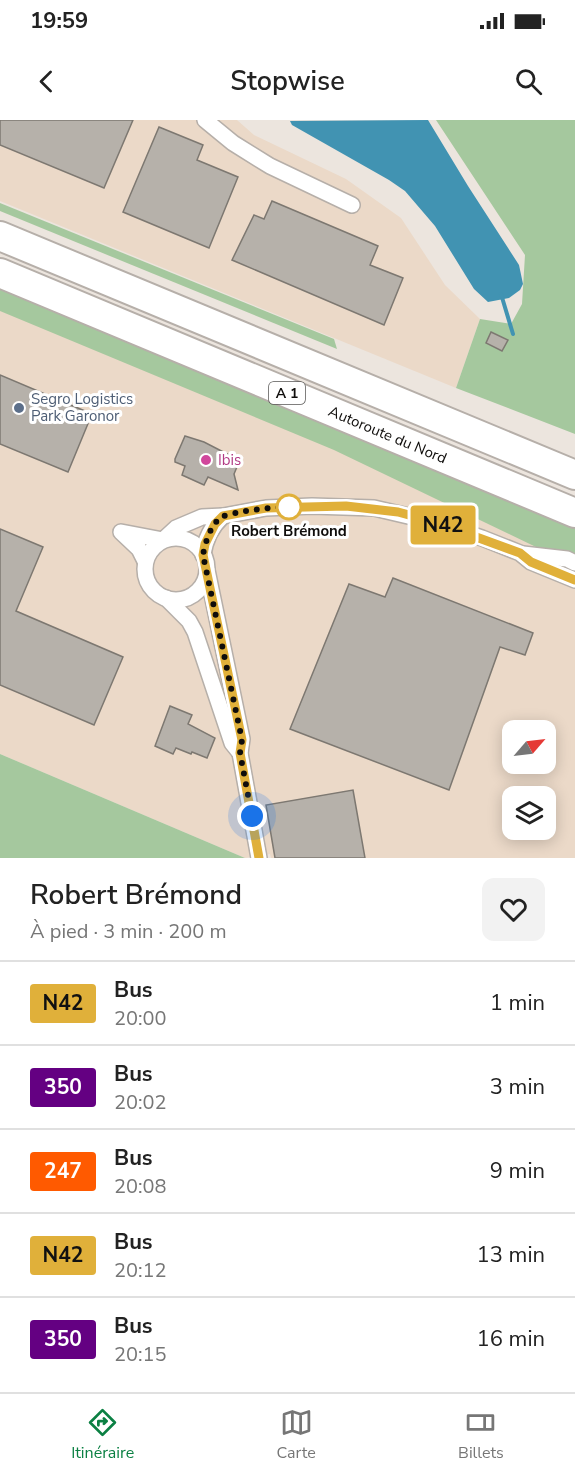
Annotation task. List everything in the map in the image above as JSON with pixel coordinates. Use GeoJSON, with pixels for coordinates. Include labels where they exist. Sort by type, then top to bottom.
{"type":"FeatureCollection","features":[{"type":"Feature","properties":{"kind":"highway","name":"A 1"},"geometry":{"type":"LineString","coordinates":[[0,236],[571,472]]}},
{"type":"Feature","properties":{"kind":"highway","name":"Autoroute du Nord"},"geometry":{"type":"LineString","coordinates":[[0,273],[575,513]]}},
{"type":"Feature","properties":{"kind":"street"},"geometry":{"type":"LineString","coordinates":[[205,120],[233,143],[270,166],[352,205]]}},
{"type":"Feature","properties":{"kind":"street"},"geometry":{"type":"LineString","coordinates":[[145,561],[149,552],[176,528],[202,517],[223,516],[266,508],[346,506],[374,508],[438,523],[520,553],[567,559],[575,563]]}},
{"type":"Feature","properties":{"kind":"street"},"geometry":{"type":"LineString","coordinates":[[223,516],[215,524],[205,544],[203,555],[242,740],[240,753],[259,858]]}},
{"type":"Feature","properties":{"kind":"street"},"geometry":{"type":"LineString","coordinates":[[203,555],[190,541],[182,538],[163,540],[121,532],[139,549],[145,561],[146,579],[151,588],[166,598],[189,621],[195,632],[232,744],[240,753]]}},
{"type":"Feature","properties":{"kind":"street"},"geometry":{"type":"LineString","coordinates":[[520,553],[531,562],[575,580]]}},
{"type":"Feature","properties":{"kind":"street"},"geometry":{"type":"LineString","coordinates":[[166,598],[185,598],[193,594],[200,588],[207,570]]}},
{"type":"Feature","properties":{"kind":"shaded area"},"geometry":{"type":"Polygon","coordinates":[[[0,120],[237,120],[254,135],[346,179],[401,218],[445,285],[480,319],[456,388],[0,201],[0,120]]]}},
{"type":"Feature","properties":{"kind":"shaded area"},"geometry":{"type":"Polygon","coordinates":[[[0,294],[575,537],[575,858],[271,858],[270,854],[245,858],[0,754],[0,294]]]}},
{"type":"Feature","properties":{"kind":"green space"},"geometry":{"type":"Polygon","coordinates":[[[436,120],[575,120],[575,434],[456,388],[480,319],[511,324],[522,304],[525,255],[436,120]]]}},
{"type":"Feature","properties":{"kind":"green space"},"geometry":{"type":"Polygon","coordinates":[[[0,203],[334,339],[337,349],[0,211],[0,203]]]}},
{"type":"Feature","properties":{"kind":"green space"},"geometry":{"type":"Polygon","coordinates":[[[0,289],[575,527],[575,556],[536,547],[334,450],[0,311],[0,289]]]}},
{"type":"Feature","properties":{"kind":"green space"},"geometry":{"type":"Polygon","coordinates":[[[0,754],[245,858],[0,858],[0,754]]]}},
{"type":"Feature","properties":{"kind":"water"},"geometry":{"type":"Polygon","coordinates":[[[428,120],[519,265],[523,284],[520,290],[509,298],[488,302],[474,289],[435,226],[405,191],[292,125],[290,121],[428,120]]]}},
{"type":"Feature","properties":{"kind":"building"},"geometry":{"type":"Polygon","coordinates":[[[0,120],[133,120],[104,188],[0,145],[0,120]]]}},
{"type":"Feature","properties":{"kind":"building"},"geometry":{"type":"Polygon","coordinates":[[[159,127],[203,145],[197,160],[238,177],[209,248],[123,212],[159,127]]]}},
{"type":"Feature","properties":{"kind":"building"},"geometry":{"type":"Polygon","coordinates":[[[272,201],[378,246],[370,265],[403,278],[384,325],[232,260],[254,215],[264,219],[272,201]]]}},
{"type":"Feature","properties":{"kind":"building"},"geometry":{"type":"Polygon","coordinates":[[[491,332],[508,340],[502,351],[486,343],[491,332]]]}},
{"type":"Feature","properties":{"kind":"building"},"geometry":{"type":"Polygon","coordinates":[[[0,375],[92,414],[68,472],[0,444],[0,375]]]}},
{"type":"Feature","properties":{"kind":"building","name":"Ibis"},"geometry":{"type":"Polygon","coordinates":[[[185,436],[204,442],[237,459],[239,462],[234,474],[238,490],[208,477],[204,485],[182,475],[185,466],[175,462],[175,459],[185,436]]]}},
{"type":"Feature","properties":{"kind":"building"},"geometry":{"type":"Polygon","coordinates":[[[0,529],[43,547],[16,611],[123,657],[94,725],[0,685],[0,529]]]}},
{"type":"Feature","properties":{"kind":"building"},"geometry":{"type":"Polygon","coordinates":[[[393,578],[533,633],[525,655],[500,647],[449,790],[290,729],[349,584],[385,597],[393,578]]]}},
{"type":"Feature","properties":{"kind":"building"},"geometry":{"type":"Polygon","coordinates":[[[170,706],[192,715],[188,724],[215,738],[207,758],[176,748],[173,754],[155,746],[170,706]]]}},
{"type":"Feature","properties":{"kind":"building"},"geometry":{"type":"Polygon","coordinates":[[[353,790],[365,858],[275,858],[266,805],[353,790]]]}},
{"type":"Feature","properties":{"kind":"waterway"},"geometry":{"type":"LineString","coordinates":[[501,294],[513,334]]}},
{"type":"Feature","properties":{"kind":"bus line","name":"N42"},"geometry":{"type":"LineString","coordinates":[[259,858],[240,753],[242,740],[203,555],[205,544],[215,524],[223,516],[266,508],[312,506],[346,506],[398,512],[482,538],[520,553],[531,562],[575,580]]}},
{"type":"Feature","properties":{"kind":"place","name":"Segro Logistics Park Garonor"},"geometry":{"type":"Point","coordinates":[19,408]}},
{"type":"Feature","properties":{"kind":"place","name":"Ibis"},"geometry":{"type":"Point","coordinates":[206,460]}},
{"type":"Feature","properties":{"kind":"place","name":"Robert Brémond"},"geometry":{"type":"Point","coordinates":[289,507]}},
{"type":"Feature","properties":{"kind":"route"},"geometry":{"type":"LineString","coordinates":[[252,816],[240,753],[242,740],[203,555],[205,544],[215,524],[223,516],[266,508],[289,507]]}}]}
